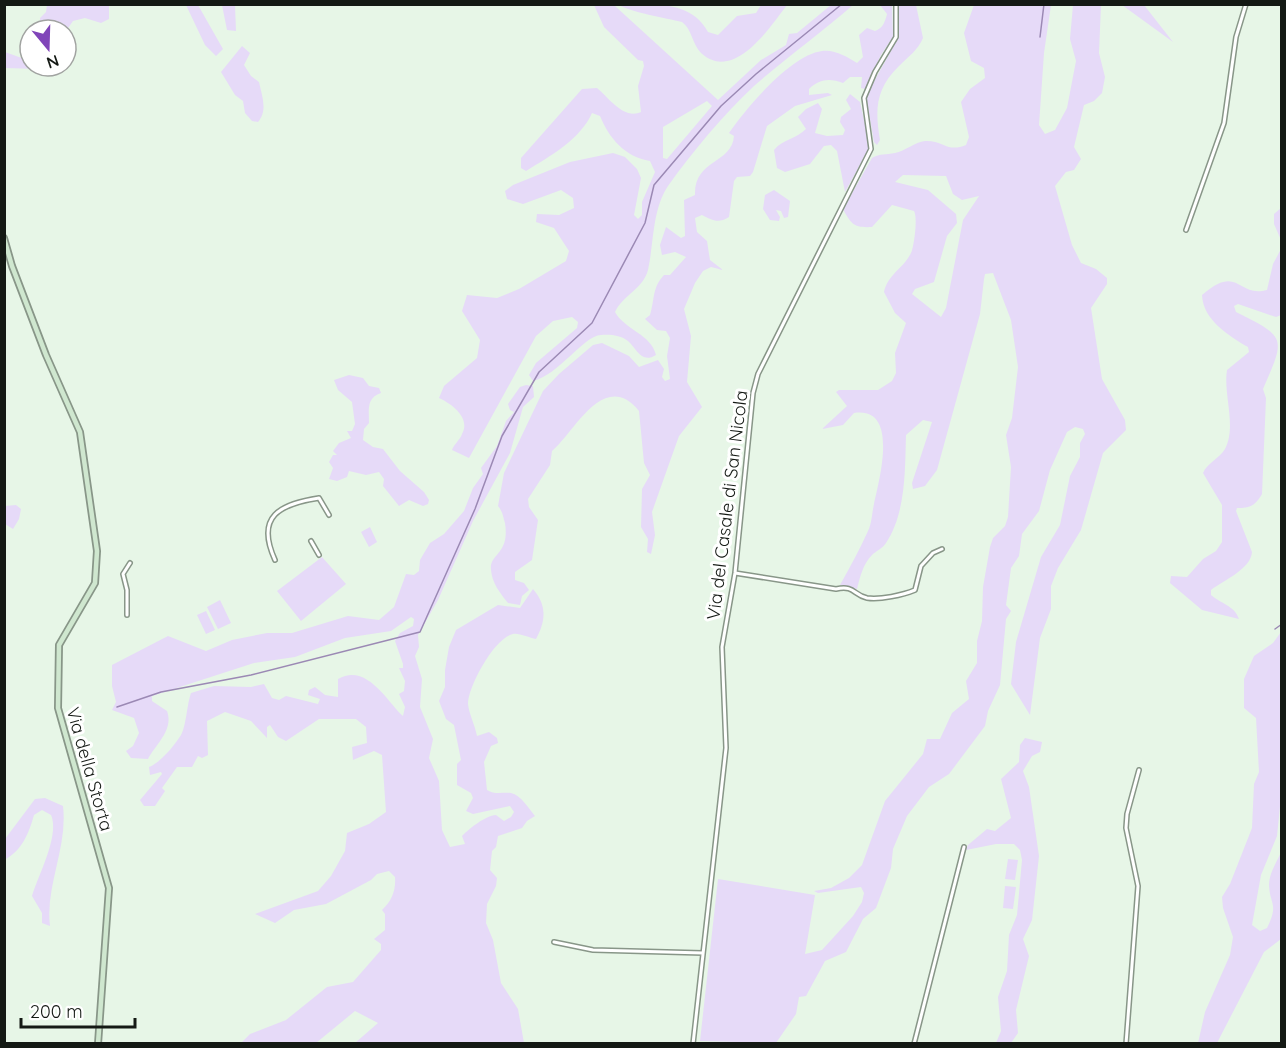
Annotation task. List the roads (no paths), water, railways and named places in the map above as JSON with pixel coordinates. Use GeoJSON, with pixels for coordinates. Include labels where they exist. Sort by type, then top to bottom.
{"type":"FeatureCollection","features":[{"type":"Feature","properties":{"kind":"main road","name":"Via della Storta"},"geometry":{"type":"LineString","coordinates":[[4,238],[42,347],[80,432],[97,551],[95,583],[63,634],[58,653],[59,714],[109,888],[98,1044]]}},
{"type":"Feature","properties":{"kind":"street","name":"Via del Casale di San Nicola"},"geometry":{"type":"LineString","coordinates":[[693,1044],[726,748],[722,647],[735,573],[753,393],[758,374],[871,149],[864,98],[875,72],[896,37],[896,4]]}},
{"type":"Feature","properties":{"kind":"street"},"geometry":{"type":"LineString","coordinates":[[1186,230],[1224,123],[1236,37],[1246,4]]}},
{"type":"Feature","properties":{"kind":"street"},"geometry":{"type":"LineString","coordinates":[[274,561],[267,539],[273,517],[280,509],[288,503],[319,498],[329,515]]}},
{"type":"Feature","properties":{"kind":"street"},"geometry":{"type":"LineString","coordinates":[[310,541],[319,555]]}},
{"type":"Feature","properties":{"kind":"street"},"geometry":{"type":"LineString","coordinates":[[735,573],[837,589],[849,588],[867,597],[877,597],[915,590],[921,566],[942,549]]}},
{"type":"Feature","properties":{"kind":"street"},"geometry":{"type":"LineString","coordinates":[[126,615],[127,590],[123,574],[130,563]]}},
{"type":"Feature","properties":{"kind":"street"},"geometry":{"type":"LineString","coordinates":[[1126,1044],[1137,886],[1126,828],[1127,814],[1139,770]]}},
{"type":"Feature","properties":{"kind":"street"},"geometry":{"type":"LineString","coordinates":[[914,1044],[964,847]]}},
{"type":"Feature","properties":{"kind":"street"},"geometry":{"type":"LineString","coordinates":[[554,942],[593,950],[703,953]]}},
{"type":"Feature","properties":{"kind":"waterway"},"geometry":{"type":"LineString","coordinates":[[117,707],[161,692],[251,675],[420,632],[475,509],[502,436],[539,372],[592,323],[645,223],[654,185],[721,106],[756,74],[842,4]]}},
{"type":"Feature","properties":{"kind":"waterway"},"geometry":{"type":"LineString","coordinates":[[1040,37],[1044,4]]}},
{"type":"Feature","properties":{"kind":"waterway"},"geometry":{"type":"LineString","coordinates":[[1275,629],[1282,624]]}}]}
